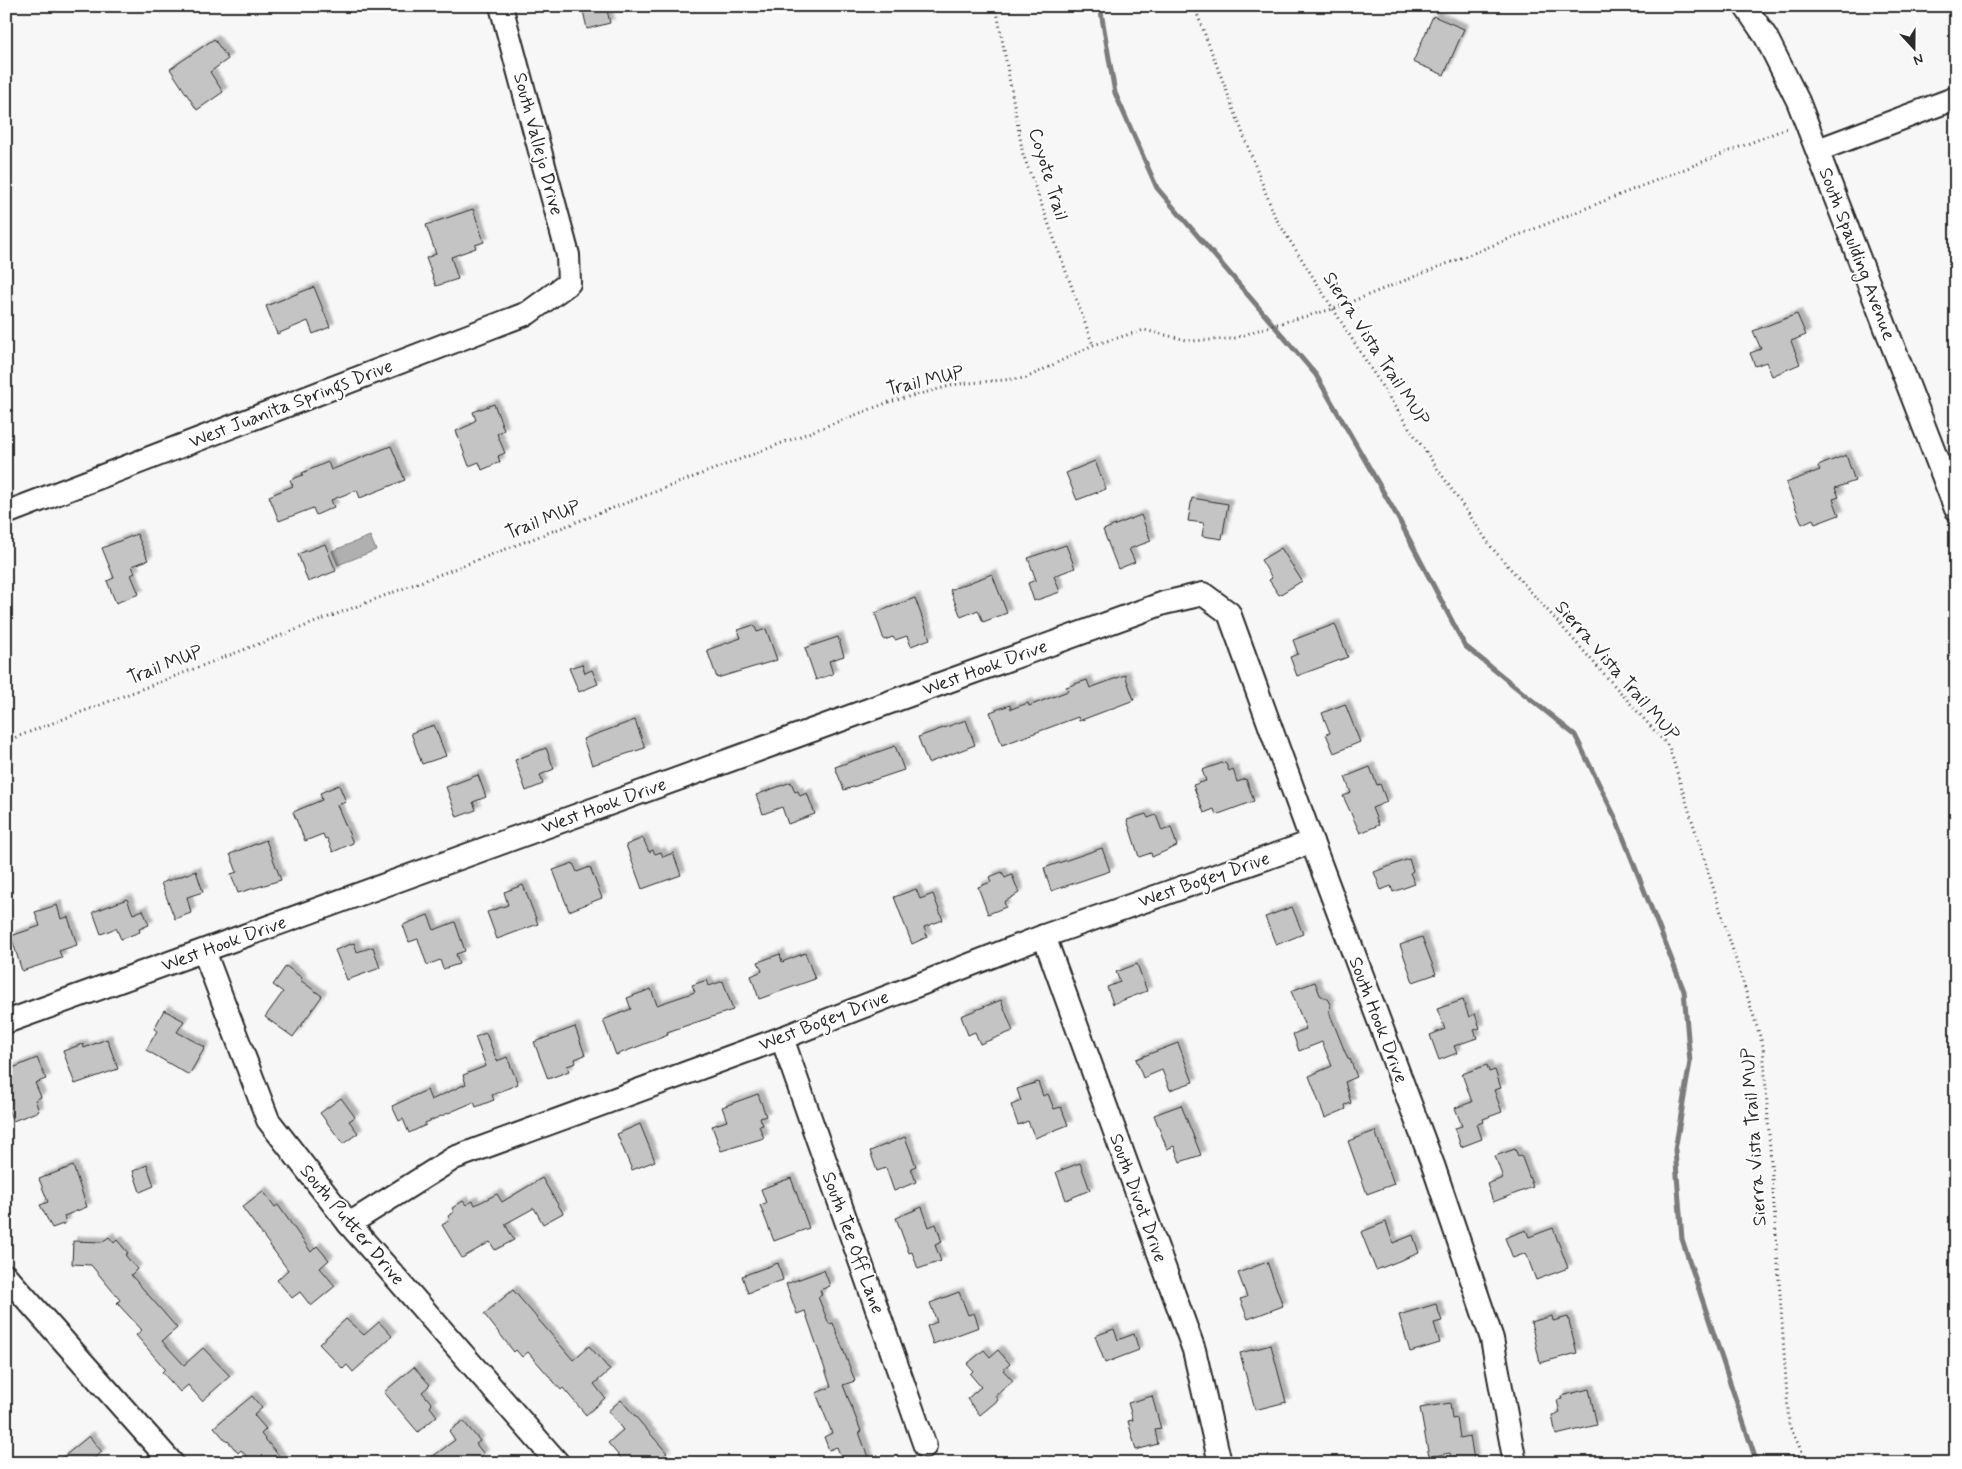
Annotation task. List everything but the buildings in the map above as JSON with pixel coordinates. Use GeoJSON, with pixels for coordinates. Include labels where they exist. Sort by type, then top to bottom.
{"type":"FeatureCollection","features":[{"type":"Feature","properties":{"kind":"street","name":"South Vallejo Drive"},"geometry":{"type":"LineString","coordinates":[[500,6],[568,255],[569,283]]}},
{"type":"Feature","properties":{"kind":"street","name":"South Spaulding Avenue"},"geometry":{"type":"LineString","coordinates":[[1745,6],[1770,45],[1798,101],[1956,509]]}},
{"type":"Feature","properties":{"kind":"street"},"geometry":{"type":"LineString","coordinates":[[1818,150],[1956,98]]}},
{"type":"Feature","properties":{"kind":"street","name":"West Juanita Springs Drive"},"geometry":{"type":"LineString","coordinates":[[6,513],[528,314],[569,283]]}},
{"type":"Feature","properties":{"kind":"street","name":"South Hook Drive"},"geometry":{"type":"LineString","coordinates":[[1204,594],[1229,613],[1312,842],[1434,1165],[1492,1340],[1515,1463]]}},
{"type":"Feature","properties":{"kind":"street","name":"West Hook Drive"},"geometry":{"type":"LineString","coordinates":[[6,1022],[1164,603],[1204,594]]}},
{"type":"Feature","properties":{"kind":"street","name":"West Bogey Drive"},"geometry":{"type":"LineString","coordinates":[[349,1224],[454,1158],[782,1038],[1044,936],[1312,842]]}},
{"type":"Feature","properties":{"kind":"street","name":"South Divot Drive"},"geometry":{"type":"LineString","coordinates":[[1044,936],[1194,1350],[1220,1463]]}},
{"type":"Feature","properties":{"kind":"street","name":"South Putter Drive"},"geometry":{"type":"LineString","coordinates":[[204,951],[268,1120],[349,1224],[554,1461]]}},
{"type":"Feature","properties":{"kind":"street","name":"South Tee Off Lane"},"geometry":{"type":"LineString","coordinates":[[782,1038],[925,1446]]}},
{"type":"Feature","properties":{"kind":"street"},"geometry":{"type":"LineString","coordinates":[[6,1276],[172,1463]]}},
{"type":"Feature","properties":{"kind":"path","name":"Coyote Trail"},"geometry":{"type":"LineString","coordinates":[[996,6],[1023,154],[1093,345]]}},
{"type":"Feature","properties":{"kind":"path","name":"Sierra Vista Trail MUP"},"geometry":{"type":"LineString","coordinates":[[1194,6],[1274,217],[1395,407],[1492,548],[1669,747],[1763,1046],[1789,1425],[1807,1463]]}},
{"type":"Feature","properties":{"kind":"path","name":"Trail MUP"},"geometry":{"type":"LineString","coordinates":[[6,741],[889,402],[958,384],[1026,378],[1093,345],[1144,330],[1191,341],[1232,339],[1273,325],[1333,309],[1799,124]]}},
{"type":"Feature","properties":{"kind":"shaded area"},"geometry":{"type":"Polygon","coordinates":[[[370,536],[376,550],[338,565],[332,551],[370,536]]]}},
{"type":"Feature","properties":{"kind":"waterway"},"geometry":{"type":"LineString","coordinates":[[1100,6],[1115,93],[1157,188],[1316,375],[1396,514],[1465,646],[1575,735],[1616,819],[1684,991],[1690,1062],[1675,1150],[1682,1239],[1757,1463]]}}]}
